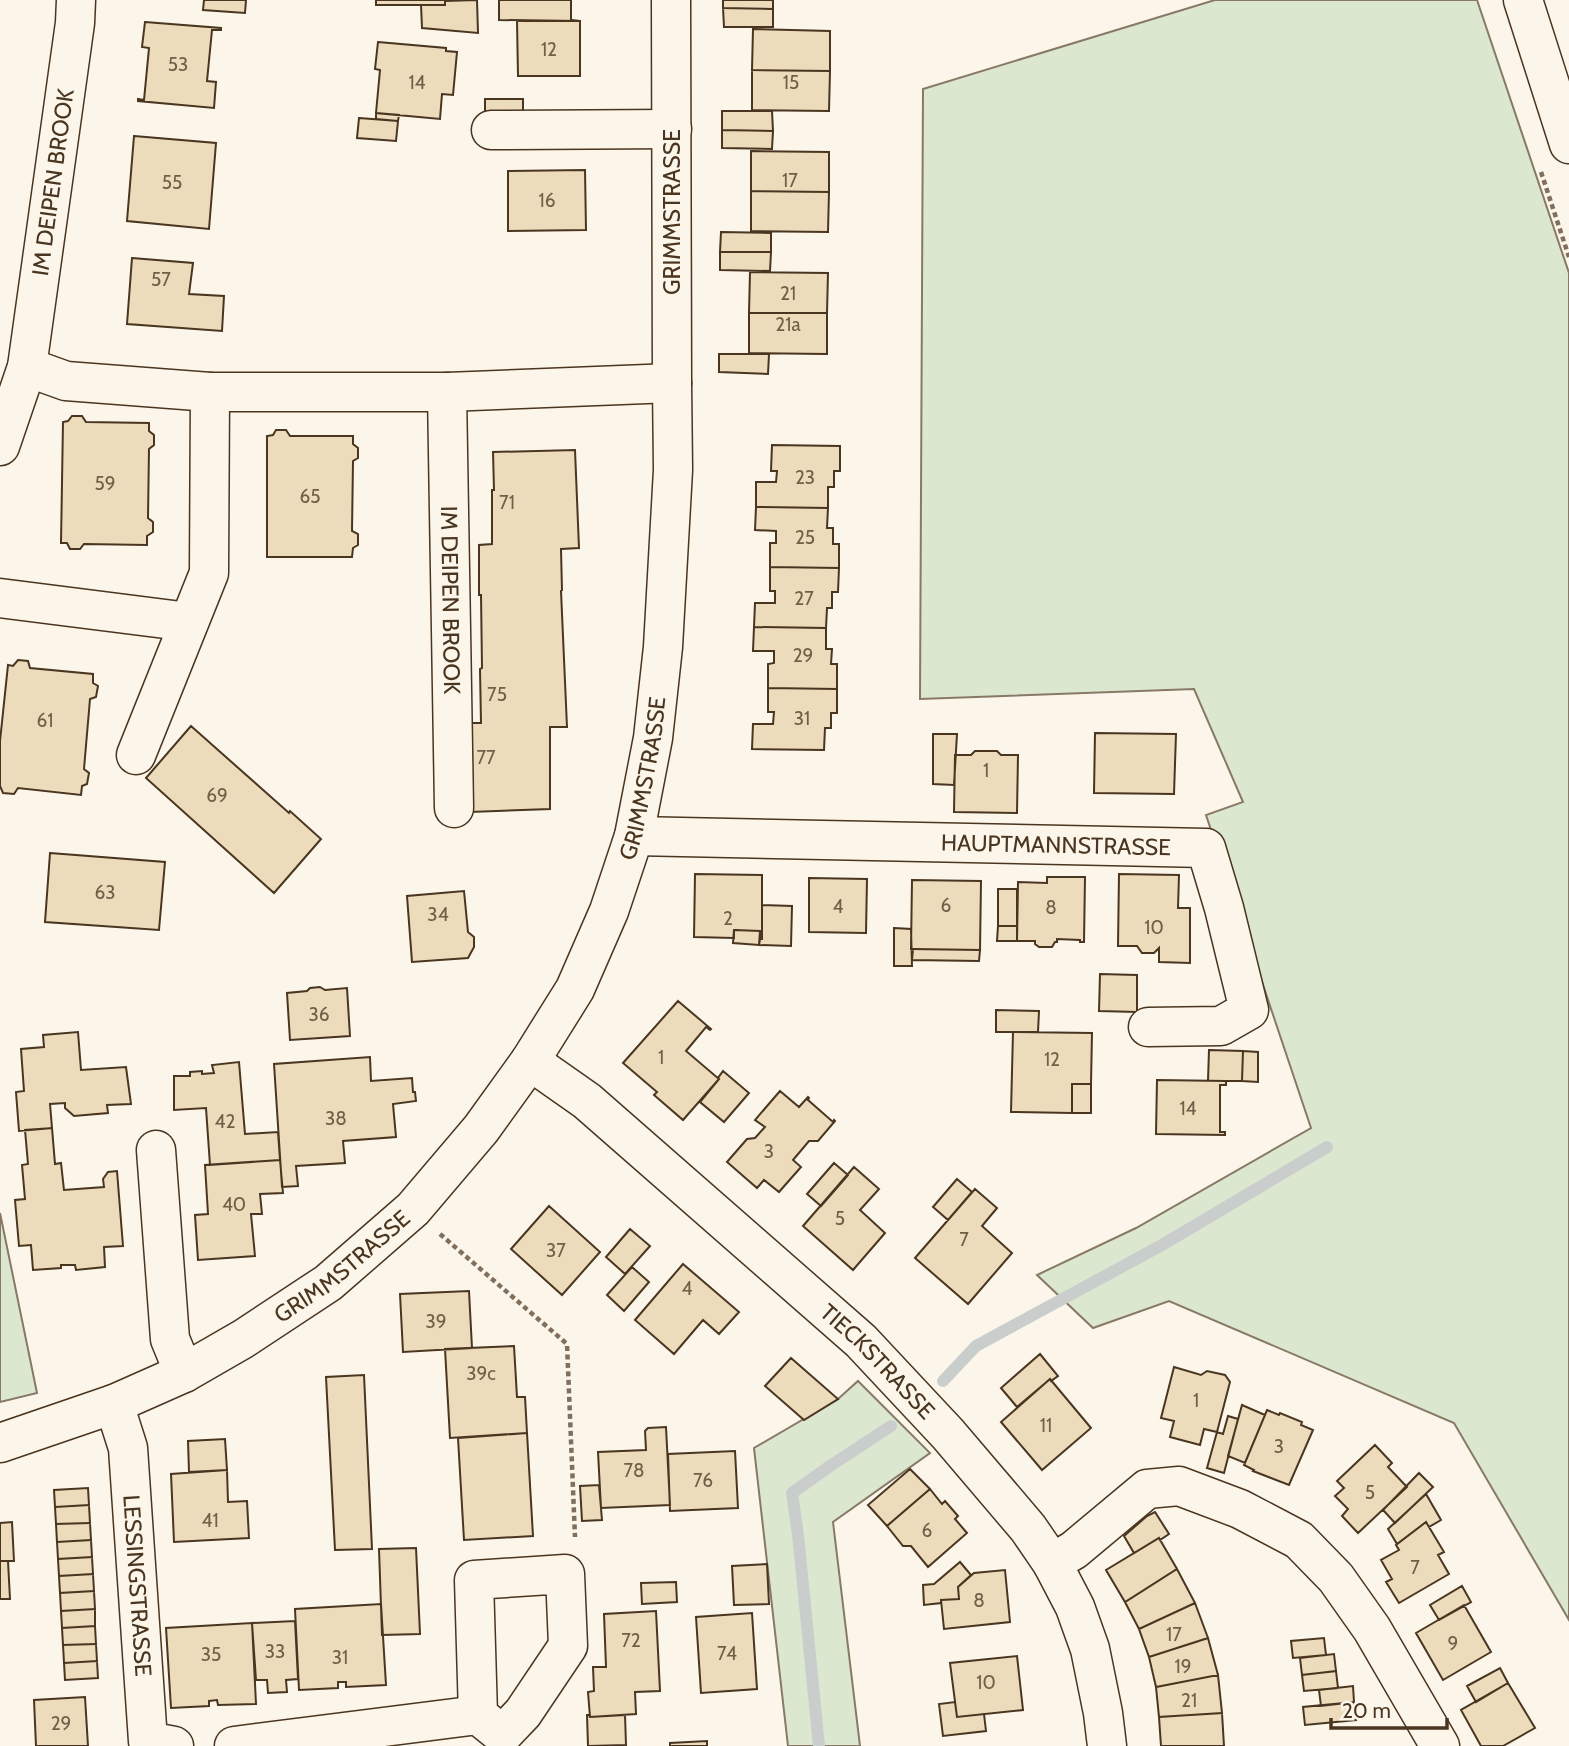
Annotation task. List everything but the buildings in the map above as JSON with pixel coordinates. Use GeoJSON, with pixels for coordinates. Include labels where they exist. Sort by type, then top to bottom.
{"type":"FeatureCollection","features":[{"type":"Feature","properties":{"kind":"street","name":"IM DEIPEN BROOK"},"geometry":{"type":"LineString","coordinates":[[0,446],[27,367],[76,0]]}},
{"type":"Feature","properties":{"kind":"street","name":"GRIMMSTRASSE"},"geometry":{"type":"LineString","coordinates":[[0,1443],[114,1404],[184,1373],[243,1339],[328,1283],[413,1209],[481,1129],[530,1061],[575,989],[609,911],[634,836],[653,738],[663,647],[673,470],[671,0]]}},
{"type":"Feature","properties":{"kind":"street"},"geometry":{"type":"LineString","coordinates":[[1522,0],[1569,144]]}},
{"type":"Feature","properties":{"kind":"street"},"geometry":{"type":"LineString","coordinates":[[491,130],[672,129]]}},
{"type":"Feature","properties":{"kind":"street"},"geometry":{"type":"LineString","coordinates":[[27,367],[66,381],[210,392],[447,392],[671,383]]}},
{"type":"Feature","properties":{"kind":"street"},"geometry":{"type":"LineString","coordinates":[[136,755],[209,573],[210,392]]}},
{"type":"Feature","properties":{"kind":"street","name":"IM DEIPEN BROOK"},"geometry":{"type":"LineString","coordinates":[[447,392],[454,808]]}},
{"type":"Feature","properties":{"kind":"street"},"geometry":{"type":"LineString","coordinates":[[0,598],[189,622]]}},
{"type":"Feature","properties":{"kind":"street","name":"HAUPTMANNSTRASSE"},"geometry":{"type":"LineString","coordinates":[[634,836],[1206,848],[1249,1010],[1221,1026],[1148,1027]]}},
{"type":"Feature","properties":{"kind":"street","name":"TIECKSTRASSE"},"geometry":{"type":"LineString","coordinates":[[530,1061],[587,1101],[861,1341],[947,1434],[1028,1528],[1052,1563],[1075,1606],[1090,1649],[1107,1746]]}},
{"type":"Feature","properties":{"kind":"street"},"geometry":{"type":"LineString","coordinates":[[156,1150],[170,1339],[184,1373]]}},
{"type":"Feature","properties":{"kind":"street","name":"LESSINGSTRASSE"},"geometry":{"type":"LineString","coordinates":[[114,1404],[128,1448],[148,1741],[174,1746]]}},
{"type":"Feature","properties":{"kind":"street"},"geometry":{"type":"LineString","coordinates":[[1052,1563],[1074,1550],[1147,1489],[1179,1486],[1240,1509],[1299,1540],[1336,1578],[1372,1629],[1440,1746]]}},
{"type":"Feature","properties":{"kind":"street"},"geometry":{"type":"LineString","coordinates":[[234,1746],[495,1732],[523,1713],[568,1646],[565,1574],[474,1580],[495,1732]]}},
{"type":"Feature","properties":{"kind":"path"},"geometry":{"type":"LineString","coordinates":[[413,1209],[567,1344],[576,1556],[565,1574]]}},
{"type":"Feature","properties":{"kind":"green space"},"geometry":{"type":"Polygon","coordinates":[[[1215,0],[1477,0],[1569,273],[1569,1620],[1454,1423],[1169,1301],[1093,1328],[1037,1275],[1136,1228],[1311,1128],[1206,815],[1243,802],[1194,689],[920,699],[923,89],[1215,0]]]}},
{"type":"Feature","properties":{"kind":"green space"},"geometry":{"type":"Polygon","coordinates":[[[0,1213],[37,1393],[0,1402],[0,1213]]]}},
{"type":"Feature","properties":{"kind":"green space"},"geometry":{"type":"Polygon","coordinates":[[[858,1381],[930,1453],[833,1522],[860,1746],[788,1746],[754,1448],[838,1399],[858,1381]]]}},
{"type":"Feature","properties":{"kind":"waterway"},"geometry":{"type":"LineString","coordinates":[[943,1381],[976,1346],[1162,1245],[1327,1147]]}},
{"type":"Feature","properties":{"kind":"waterway"},"geometry":{"type":"LineString","coordinates":[[819,1746],[792,1493],[891,1426]]}}]}
